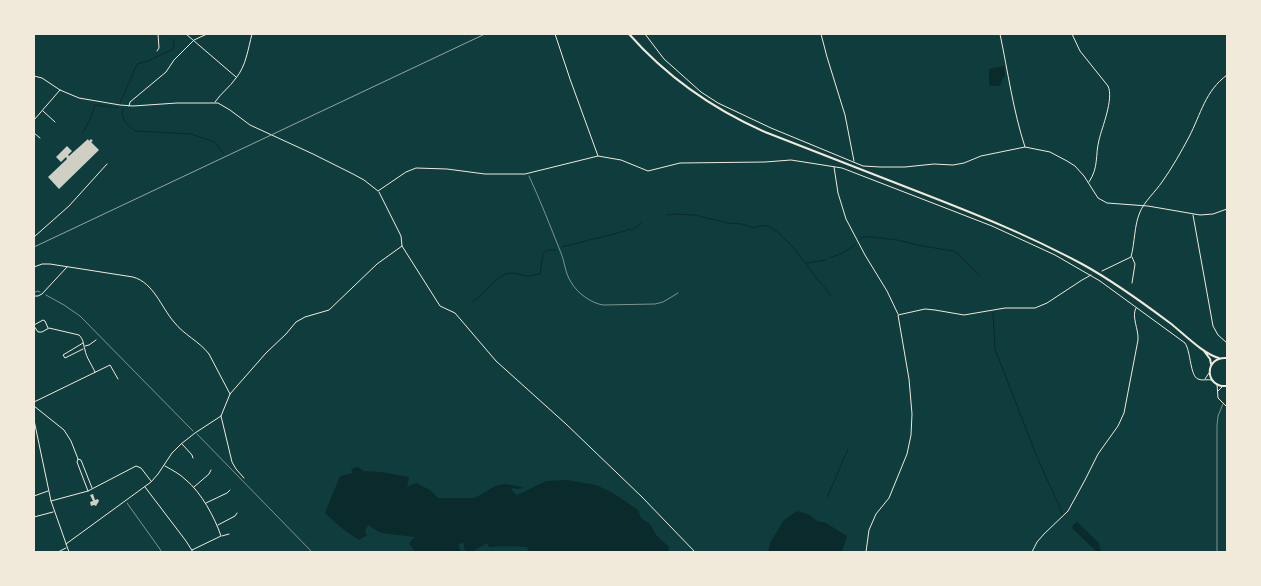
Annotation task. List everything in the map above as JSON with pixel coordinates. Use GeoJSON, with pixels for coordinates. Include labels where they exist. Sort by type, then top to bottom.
{"type":"FeatureCollection","features":[{"type":"Feature","properties":{"kind":"highway"},"geometry":{"type":"LineString","coordinates":[[629,34],[655,61],[677,80],[734,118],[998,223],[1036,240],[1084,265],[1131,295],[1169,322],[1213,357],[1226,357]]}},
{"type":"Feature","properties":{"kind":"highway"},"geometry":{"type":"LineString","coordinates":[[1203,350],[1210,359],[1210,373],[1212,380],[1217,384],[1227,386]]}},
{"type":"Feature","properties":{"kind":"highway"},"geometry":{"type":"LineString","coordinates":[[1211,365],[1219,358]]}},
{"type":"Feature","properties":{"kind":"street"},"geometry":{"type":"LineString","coordinates":[[157,51],[159,48],[158,34]]}},
{"type":"Feature","properties":{"kind":"street"},"geometry":{"type":"LineString","coordinates":[[186,34],[237,77]]}},
{"type":"Feature","properties":{"kind":"street"},"geometry":{"type":"LineString","coordinates":[[129,106],[130,102],[166,72],[174,60],[194,40],[207,34]]}},
{"type":"Feature","properties":{"kind":"street"},"geometry":{"type":"LineString","coordinates":[[215,103],[218,97],[237,77],[246,60],[252,34]]}},
{"type":"Feature","properties":{"kind":"street"},"geometry":{"type":"LineString","coordinates":[[556,34],[570,79],[598,156]]}},
{"type":"Feature","properties":{"kind":"street"},"geometry":{"type":"LineString","coordinates":[[645,34],[664,59],[701,92],[718,103],[771,128],[867,167],[905,167],[964,163],[981,156],[1025,147],[1050,152],[1060,157],[1080,171],[1098,198],[1107,203],[1144,206],[1207,215],[1227,209]]}},
{"type":"Feature","properties":{"kind":"street"},"geometry":{"type":"LineString","coordinates":[[821,34],[845,115],[854,162]]}},
{"type":"Feature","properties":{"kind":"street"},"geometry":{"type":"LineString","coordinates":[[1000,34],[1010,79],[1014,111],[1025,147]]}},
{"type":"Feature","properties":{"kind":"street"},"geometry":{"type":"LineString","coordinates":[[1072,34],[1080,51],[1108,86],[1110,92],[1103,127],[1098,143],[1096,168],[1088,183]]}},
{"type":"Feature","properties":{"kind":"street"},"geometry":{"type":"LineString","coordinates":[[1132,283],[1134,264],[1131,257],[1138,216],[1142,208],[1162,183],[1184,145],[1210,92],[1215,85],[1227,75]]}},
{"type":"Feature","properties":{"kind":"street"},"geometry":{"type":"LineString","coordinates":[[34,76],[42,78],[60,90],[79,98],[129,106],[221,104],[246,123],[356,176],[378,191],[400,236],[402,246],[440,306],[455,313],[496,361],[566,424],[642,497],[695,552]]}},
{"type":"Feature","properties":{"kind":"street"},"geometry":{"type":"LineString","coordinates":[[34,120],[60,90]]}},
{"type":"Feature","properties":{"kind":"street"},"geometry":{"type":"LineString","coordinates":[[42,111],[55,122]]}},
{"type":"Feature","properties":{"kind":"street"},"geometry":{"type":"LineString","coordinates":[[34,133],[40,138]]}},
{"type":"Feature","properties":{"kind":"street"},"geometry":{"type":"LineString","coordinates":[[378,191],[406,172],[416,168],[448,169],[486,174],[528,174],[546,168],[598,156],[626,162],[648,171],[680,163],[765,162],[791,160],[842,168],[999,229],[1034,245],[1091,275],[1185,343],[1189,351],[1194,375],[1198,379],[1212,380]]}},
{"type":"Feature","properties":{"kind":"street"},"geometry":{"type":"LineString","coordinates":[[34,237],[69,206],[107,164]]}},
{"type":"Feature","properties":{"kind":"street"},"geometry":{"type":"LineString","coordinates":[[834,167],[838,193],[846,219],[889,295],[898,315],[910,386],[912,431],[908,450],[889,498],[879,510],[869,530],[866,552]]}},
{"type":"Feature","properties":{"kind":"street"},"geometry":{"type":"LineString","coordinates":[[1193,214],[1213,326],[1218,335],[1227,343]]}},
{"type":"Feature","properties":{"kind":"street"},"geometry":{"type":"LineString","coordinates":[[244,478],[232,462],[221,416],[230,394],[296,322],[305,316],[329,310],[378,264],[402,246]]}},
{"type":"Feature","properties":{"kind":"street"},"geometry":{"type":"LineString","coordinates":[[1102,271],[1131,257]]}},
{"type":"Feature","properties":{"kind":"street"},"geometry":{"type":"LineString","coordinates":[[34,267],[42,264],[67,266],[133,277],[144,282],[153,292],[174,323],[209,354],[230,394]]}},
{"type":"Feature","properties":{"kind":"street"},"geometry":{"type":"LineString","coordinates":[[34,296],[42,294],[67,266]]}},
{"type":"Feature","properties":{"kind":"street"},"geometry":{"type":"LineString","coordinates":[[898,315],[925,309],[964,315],[1005,308],[1035,308],[1046,303],[1091,275]]}},
{"type":"Feature","properties":{"kind":"street"},"geometry":{"type":"LineString","coordinates":[[1032,552],[1035,545],[1044,534],[1068,511],[1098,454],[1120,422],[1124,413],[1138,340],[1134,313],[1136,307]]}},
{"type":"Feature","properties":{"kind":"street"},"geometry":{"type":"LineString","coordinates":[[49,328],[43,320],[34,325],[38,332],[42,332],[49,328],[79,335],[84,342],[84,349],[95,372]]}},
{"type":"Feature","properties":{"kind":"street"},"geometry":{"type":"LineString","coordinates":[[85,346],[96,340]]}},
{"type":"Feature","properties":{"kind":"street"},"geometry":{"type":"LineString","coordinates":[[84,342],[64,355],[65,358],[84,349]]}},
{"type":"Feature","properties":{"kind":"street"},"geometry":{"type":"LineString","coordinates":[[34,402],[110,365],[118,379]]}},
{"type":"Feature","properties":{"kind":"street"},"geometry":{"type":"LineString","coordinates":[[1205,379],[1210,373]]}},
{"type":"Feature","properties":{"kind":"street"},"geometry":{"type":"LineString","coordinates":[[1217,384],[1218,398],[1227,408]]}},
{"type":"Feature","properties":{"kind":"street"},"geometry":{"type":"LineString","coordinates":[[1218,391],[1224,386]]}},
{"type":"Feature","properties":{"kind":"street"},"geometry":{"type":"LineString","coordinates":[[34,406],[64,430],[71,441],[88,491]]}},
{"type":"Feature","properties":{"kind":"street"},"geometry":{"type":"LineString","coordinates":[[66,544],[151,482],[181,444],[195,432],[221,416]]}},
{"type":"Feature","properties":{"kind":"street"},"geometry":{"type":"LineString","coordinates":[[34,420],[48,491],[69,552]]}},
{"type":"Feature","properties":{"kind":"street"},"geometry":{"type":"LineString","coordinates":[[181,444],[192,455],[192,458]]}},
{"type":"Feature","properties":{"kind":"street"},"geometry":{"type":"LineString","coordinates":[[78,460],[81,460],[92,489]]}},
{"type":"Feature","properties":{"kind":"street"},"geometry":{"type":"LineString","coordinates":[[164,465],[187,480],[193,487],[206,504],[221,536]]}},
{"type":"Feature","properties":{"kind":"street"},"geometry":{"type":"LineString","coordinates":[[51,501],[88,491],[136,466],[141,468],[151,482]]}},
{"type":"Feature","properties":{"kind":"street"},"geometry":{"type":"LineString","coordinates":[[193,487],[209,474],[211,470]]}},
{"type":"Feature","properties":{"kind":"street"},"geometry":{"type":"LineString","coordinates":[[145,486],[192,551],[221,536],[223,537],[229,534]]}},
{"type":"Feature","properties":{"kind":"street"},"geometry":{"type":"LineString","coordinates":[[206,504],[230,490]]}},
{"type":"Feature","properties":{"kind":"street"},"geometry":{"type":"LineString","coordinates":[[34,496],[48,491]]}},
{"type":"Feature","properties":{"kind":"street"},"geometry":{"type":"LineString","coordinates":[[34,518],[54,512]]}},
{"type":"Feature","properties":{"kind":"street"},"geometry":{"type":"LineString","coordinates":[[217,525],[236,516],[237,513]]}},
{"type":"Feature","properties":{"kind":"street"},"geometry":{"type":"LineString","coordinates":[[58,552],[67,547]]}},
{"type":"Feature","properties":{"kind":"lane"},"geometry":{"type":"LineString","coordinates":[[1217,552],[1216,426],[1223,404]]}},
{"type":"Feature","properties":{"kind":"path"},"geometry":{"type":"LineString","coordinates":[[528,174],[561,253],[568,277],[574,286],[585,296],[599,304],[652,304],[663,302],[678,293]]}},
{"type":"Feature","properties":{"kind":"path"},"geometry":{"type":"LineString","coordinates":[[34,293],[37,291],[41,292]]}},
{"type":"Feature","properties":{"kind":"path"},"geometry":{"type":"LineString","coordinates":[[44,294],[80,316],[312,552]]}},
{"type":"Feature","properties":{"kind":"path"},"geometry":{"type":"LineString","coordinates":[[96,340],[100,336]]}},
{"type":"Feature","properties":{"kind":"path"},"geometry":{"type":"LineString","coordinates":[[126,501],[162,552]]}},
{"type":"Feature","properties":{"kind":"water"},"geometry":{"type":"Polygon","coordinates":[[[1004,66],[1005,76],[1004,78],[1003,77],[1000,86],[989,85],[989,69],[1004,66]]]}},
{"type":"Feature","properties":{"kind":"water"},"geometry":{"type":"Polygon","coordinates":[[[358,467],[363,471],[381,472],[409,477],[407,487],[416,483],[430,490],[438,498],[475,498],[495,486],[505,484],[524,488],[511,488],[517,495],[546,481],[567,480],[596,485],[613,493],[638,510],[641,518],[650,524],[656,535],[669,547],[669,552],[529,552],[527,547],[489,547],[487,543],[475,550],[475,552],[466,552],[464,543],[458,544],[461,552],[415,552],[409,543],[415,537],[381,533],[368,525],[365,531],[367,535],[359,540],[344,530],[325,513],[340,476],[353,473],[351,469],[358,467]]]}},
{"type":"Feature","properties":{"kind":"water"},"geometry":{"type":"Polygon","coordinates":[[[797,511],[810,515],[817,521],[826,523],[847,536],[842,552],[768,552],[770,543],[784,520],[797,511]]]}},
{"type":"Feature","properties":{"kind":"water"},"geometry":{"type":"Polygon","coordinates":[[[1077,522],[1099,543],[1101,552],[1097,552],[1072,528],[1077,522]]]}},
{"type":"Feature","properties":{"kind":"building"},"geometry":{"type":"Polygon","coordinates":[[[88,139],[89,141],[91,139],[93,141],[91,142],[99,150],[59,189],[48,177],[67,159],[66,157],[61,162],[56,157],[67,146],[72,151],[68,155],[69,156],[88,139]]]}},
{"type":"Feature","properties":{"kind":"building"},"geometry":{"type":"Polygon","coordinates":[[[93,494],[95,500],[98,499],[99,501],[96,506],[91,506],[90,502],[93,501],[90,495],[93,494]]]}},
{"type":"Feature","properties":{"kind":"waterway"},"geometry":{"type":"LineString","coordinates":[[120,103],[137,64],[148,61],[173,49],[174,40]]}},
{"type":"Feature","properties":{"kind":"waterway"},"geometry":{"type":"LineString","coordinates":[[82,134],[91,118],[95,105],[118,108]]}},
{"type":"Feature","properties":{"kind":"waterway"},"geometry":{"type":"LineString","coordinates":[[123,109],[122,113],[124,119],[135,131],[191,134],[215,142],[224,154]]}},
{"type":"Feature","properties":{"kind":"waterway"},"geometry":{"type":"LineString","coordinates":[[667,215],[694,215],[728,223],[742,224],[754,228],[758,226],[766,226],[787,240],[831,296]]}},
{"type":"Feature","properties":{"kind":"waterway"},"geometry":{"type":"LineString","coordinates":[[562,247],[628,229],[632,230],[641,223]]}},
{"type":"Feature","properties":{"kind":"waterway"},"geometry":{"type":"LineString","coordinates":[[859,240],[863,237],[898,240],[953,251],[957,253],[979,275]]}},
{"type":"Feature","properties":{"kind":"waterway"},"geometry":{"type":"LineString","coordinates":[[829,258],[843,253],[855,245]]}},
{"type":"Feature","properties":{"kind":"waterway"},"geometry":{"type":"LineString","coordinates":[[472,302],[497,279],[506,274],[512,273],[525,276],[540,274],[543,254],[547,250],[557,250]]}},
{"type":"Feature","properties":{"kind":"waterway"},"geometry":{"type":"LineString","coordinates":[[807,263],[826,260]]}},
{"type":"Feature","properties":{"kind":"waterway"},"geometry":{"type":"LineString","coordinates":[[993,313],[995,349],[1037,457],[1062,515]]}},
{"type":"Feature","properties":{"kind":"waterway"},"geometry":{"type":"LineString","coordinates":[[827,498],[848,449]]}},
{"type":"Feature","properties":{"kind":"railway"},"geometry":{"type":"LineString","coordinates":[[34,247],[485,34]]}}]}
